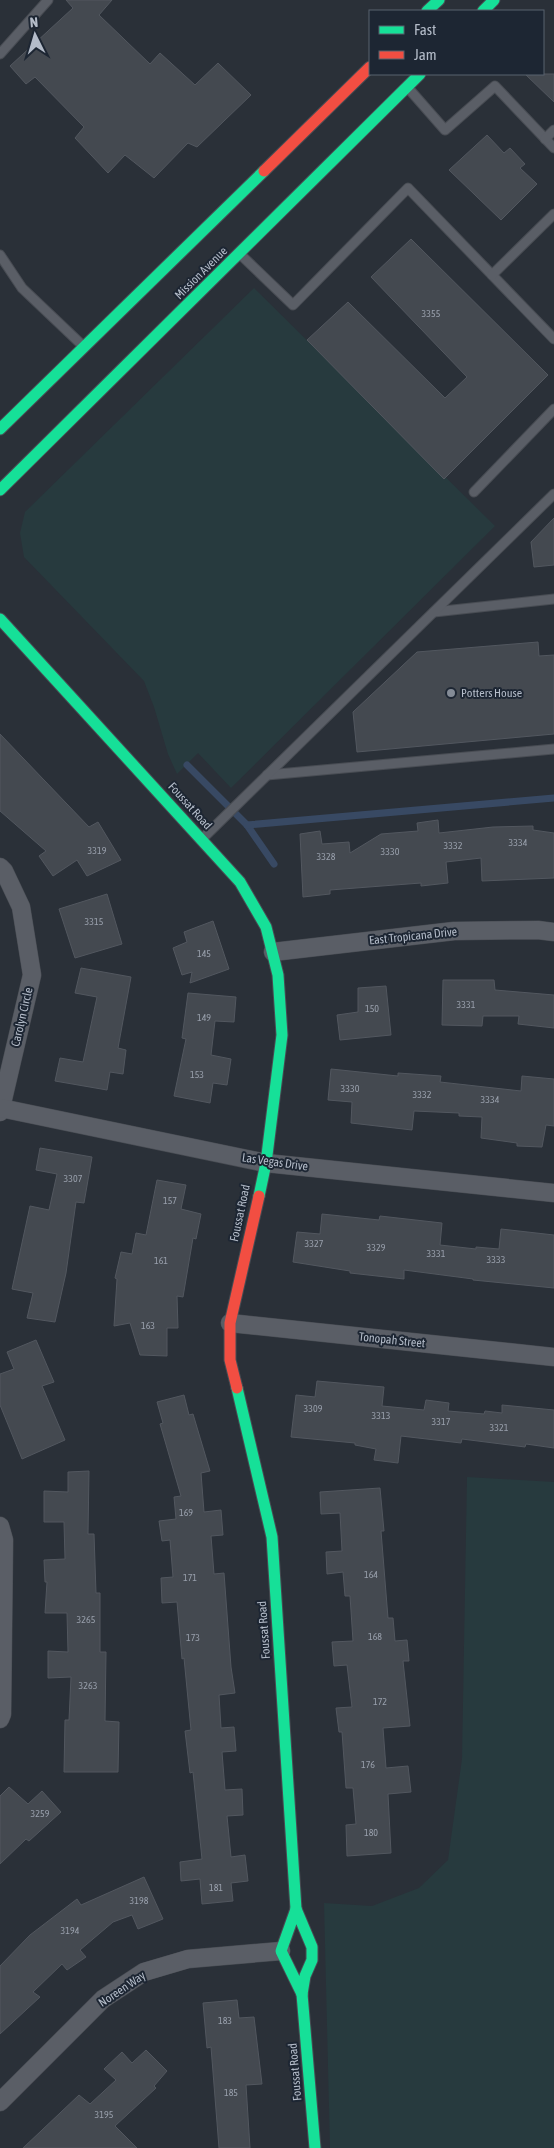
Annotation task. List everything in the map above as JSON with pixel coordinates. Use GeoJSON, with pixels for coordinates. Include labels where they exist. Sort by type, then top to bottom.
{"type":"FeatureCollection","features":[{"type":"Feature","properties":{"kind":"main road"},"geometry":{"type":"LineString","coordinates":[[428,10],[439,0]]}},
{"type":"Feature","properties":{"kind":"main road"},"geometry":{"type":"LineString","coordinates":[[484,10],[494,0]]}},
{"type":"Feature","properties":{"kind":"main road"},"geometry":{"type":"LineString","coordinates":[[0,429],[369,68]]}},
{"type":"Feature","properties":{"kind":"main road","name":"Mission Avenue"},"geometry":{"type":"LineString","coordinates":[[0,490],[419,75]]}},
{"type":"Feature","properties":{"kind":"main road","name":"Foussat Road"},"geometry":{"type":"LineString","coordinates":[[0,619],[240,882],[266,927],[278,975],[282,1035],[266,1163],[230,1323],[230,1360],[272,1537],[296,1909],[312,1947],[312,1960],[302,1994],[315,2148]]}},
{"type":"Feature","properties":{"kind":"main road","name":"Foussat Road"},"geometry":{"type":"LineString","coordinates":[[296,1909],[282,1951],[302,1994]]}},
{"type":"Feature","properties":{"kind":"street","name":"Carolyn Circle"},"geometry":{"type":"LineString","coordinates":[[0,867],[4,871],[21,907],[32,975],[0,1110]]}},
{"type":"Feature","properties":{"kind":"street","name":"East Tropicana Drive"},"geometry":{"type":"LineString","coordinates":[[273,952],[454,932],[538,930],[554,932]]}},
{"type":"Feature","properties":{"kind":"street","name":"Las Vegas Drive"},"geometry":{"type":"LineString","coordinates":[[0,1110],[266,1163],[554,1193]]}},
{"type":"Feature","properties":{"kind":"street","name":"Tonopah Street"},"geometry":{"type":"LineString","coordinates":[[230,1323],[554,1357]]}},
{"type":"Feature","properties":{"kind":"street"},"geometry":{"type":"LineString","coordinates":[[0,1526],[4,1549],[2,1714],[0,1719]]}},
{"type":"Feature","properties":{"kind":"street","name":"Noreen Way"},"geometry":{"type":"LineString","coordinates":[[0,2102],[103,1999],[144,1972],[188,1959],[282,1951]]}},
{"type":"Feature","properties":{"kind":"lane"},"geometry":{"type":"LineString","coordinates":[[0,54],[48,0]]}},
{"type":"Feature","properties":{"kind":"lane"},"geometry":{"type":"LineString","coordinates":[[407,86],[445,130],[495,86],[554,148]]}},
{"type":"Feature","properties":{"kind":"lane"},"geometry":{"type":"LineString","coordinates":[[545,140],[554,130]]}},
{"type":"Feature","properties":{"kind":"lane"},"geometry":{"type":"LineString","coordinates":[[240,254],[293,305],[408,188],[554,339]]}},
{"type":"Feature","properties":{"kind":"lane"},"geometry":{"type":"LineString","coordinates":[[492,275],[554,214]]}},
{"type":"Feature","properties":{"kind":"lane"},"geometry":{"type":"LineString","coordinates":[[0,255],[22,288],[85,347]]}},
{"type":"Feature","properties":{"kind":"lane"},"geometry":{"type":"LineString","coordinates":[[474,492],[554,409]]}},
{"type":"Feature","properties":{"kind":"lane"},"geometry":{"type":"LineString","coordinates":[[202,839],[554,494]]}},
{"type":"Feature","properties":{"kind":"lane"},"geometry":{"type":"LineString","coordinates":[[434,612],[554,598]]}},
{"type":"Feature","properties":{"kind":"lane"},"geometry":{"type":"LineString","coordinates":[[267,775],[554,749]]}},
{"type":"Feature","properties":{"kind":"green space"},"geometry":{"type":"Polygon","coordinates":[[[254,288],[495,526],[231,788],[198,753],[177,774],[168,754],[144,681],[24,557],[20,533],[25,512],[254,288]]]}},
{"type":"Feature","properties":{"kind":"green space"},"geometry":{"type":"Polygon","coordinates":[[[467,1477],[554,1482],[554,2148],[330,2148],[324,1903],[372,1906],[419,1888],[448,1860],[462,1759],[467,1477]]]}},
{"type":"Feature","properties":{"kind":"building"},"geometry":{"type":"Polygon","coordinates":[[[66,0],[112,0],[99,15],[150,64],[160,53],[195,85],[218,63],[251,95],[197,147],[188,143],[154,178],[125,155],[108,173],[75,138],[84,127],[35,77],[26,84],[10,66],[73,8],[66,0]]]}},
{"type":"Feature","properties":{"kind":"building"},"geometry":{"type":"Polygon","coordinates":[[[554,74],[554,102],[526,75],[554,74]]]}},
{"type":"Feature","properties":{"kind":"building"},"geometry":{"type":"Polygon","coordinates":[[[487,135],[504,153],[510,148],[525,164],[520,168],[537,184],[501,220],[449,170],[487,135]]]}},
{"type":"Feature","properties":{"kind":"building"},"geometry":{"type":"Polygon","coordinates":[[[411,239],[548,375],[444,479],[307,340],[348,302],[445,398],[467,377],[371,277],[411,239]]]}},
{"type":"Feature","properties":{"kind":"building"},"geometry":{"type":"Polygon","coordinates":[[[554,518],[554,565],[534,567],[531,542],[554,518]]]}},
{"type":"Feature","properties":{"kind":"building"},"geometry":{"type":"Polygon","coordinates":[[[538,642],[539,656],[554,655],[554,734],[357,752],[353,712],[417,652],[538,642]]]}},
{"type":"Feature","properties":{"kind":"building"},"geometry":{"type":"Polygon","coordinates":[[[0,734],[89,827],[98,822],[121,860],[87,876],[77,860],[53,876],[39,856],[46,851],[0,811],[0,734]]]}},
{"type":"Feature","properties":{"kind":"building"},"geometry":{"type":"Polygon","coordinates":[[[438,820],[439,833],[493,827],[533,826],[533,830],[554,833],[554,878],[482,881],[481,858],[446,862],[448,883],[421,886],[421,883],[330,890],[330,894],[303,897],[300,834],[320,831],[322,844],[349,842],[350,853],[381,834],[418,831],[417,823],[438,820]]]}},
{"type":"Feature","properties":{"kind":"building"},"geometry":{"type":"Polygon","coordinates":[[[107,894],[122,944],[75,958],[59,909],[107,894]]]}},
{"type":"Feature","properties":{"kind":"building"},"geometry":{"type":"Polygon","coordinates":[[[213,921],[229,969],[190,983],[192,972],[182,975],[173,948],[187,942],[184,932],[213,921]]]}},
{"type":"Feature","properties":{"kind":"building"},"geometry":{"type":"Polygon","coordinates":[[[81,968],[131,977],[118,1048],[126,1050],[123,1074],[110,1072],[107,1090],[55,1081],[60,1058],[83,1062],[97,997],[75,993],[81,968]]]}},
{"type":"Feature","properties":{"kind":"building"},"geometry":{"type":"Polygon","coordinates":[[[443,980],[494,980],[495,990],[554,995],[554,1028],[518,1024],[519,1016],[483,1016],[482,1026],[442,1025],[443,980]]]}},
{"type":"Feature","properties":{"kind":"building"},"geometry":{"type":"Polygon","coordinates":[[[386,986],[391,1035],[340,1040],[337,1015],[358,1012],[358,988],[386,986]]]}},
{"type":"Feature","properties":{"kind":"building"},"geometry":{"type":"Polygon","coordinates":[[[188,993],[236,997],[234,1022],[215,1021],[211,1055],[231,1059],[227,1085],[213,1083],[210,1103],[174,1096],[186,1039],[182,1038],[188,993]]]}},
{"type":"Feature","properties":{"kind":"building"},"geometry":{"type":"Polygon","coordinates":[[[331,1069],[398,1076],[398,1073],[441,1076],[440,1082],[521,1091],[522,1076],[554,1079],[554,1126],[546,1125],[542,1147],[517,1146],[517,1143],[481,1138],[482,1117],[459,1116],[459,1113],[414,1111],[412,1130],[351,1123],[352,1102],[328,1100],[331,1069]]]}},
{"type":"Feature","properties":{"kind":"building"},"geometry":{"type":"Polygon","coordinates":[[[40,1148],[92,1157],[84,1203],[76,1202],[66,1273],[55,1322],[27,1318],[33,1293],[12,1289],[30,1206],[49,1210],[57,1174],[36,1170],[40,1148]]]}},
{"type":"Feature","properties":{"kind":"building"},"geometry":{"type":"Polygon","coordinates":[[[157,1180],[186,1185],[181,1209],[201,1214],[196,1239],[193,1238],[183,1297],[177,1296],[178,1328],[167,1328],[167,1356],[140,1355],[130,1323],[114,1326],[117,1279],[115,1278],[121,1252],[132,1254],[136,1233],[146,1235],[157,1180]]]}},
{"type":"Feature","properties":{"kind":"building"},"geometry":{"type":"Polygon","coordinates":[[[322,1214],[379,1220],[380,1216],[442,1223],[440,1245],[476,1249],[476,1247],[499,1249],[501,1229],[554,1235],[554,1288],[473,1280],[404,1270],[404,1279],[350,1273],[350,1271],[293,1262],[297,1232],[320,1234],[322,1214]]]}},
{"type":"Feature","properties":{"kind":"building"},"geometry":{"type":"Polygon","coordinates":[[[36,1340],[54,1382],[42,1386],[65,1440],[22,1459],[0,1405],[0,1374],[14,1369],[7,1352],[36,1340]]]}},
{"type":"Feature","properties":{"kind":"building"},"geometry":{"type":"Polygon","coordinates":[[[317,1381],[384,1387],[382,1406],[424,1410],[426,1400],[449,1403],[448,1411],[484,1414],[485,1411],[502,1413],[502,1405],[554,1410],[554,1448],[526,1444],[525,1447],[462,1439],[461,1443],[401,1436],[398,1463],[374,1460],[376,1449],[355,1445],[355,1443],[291,1437],[296,1395],[315,1397],[317,1381]]]}},
{"type":"Feature","properties":{"kind":"building"},"geometry":{"type":"Polygon","coordinates":[[[184,1395],[189,1415],[193,1414],[210,1471],[201,1473],[204,1512],[221,1510],[223,1535],[211,1536],[214,1574],[224,1573],[231,1667],[235,1693],[219,1695],[221,1728],[234,1727],[236,1751],[222,1752],[225,1790],[242,1789],[243,1815],[227,1816],[231,1857],[245,1855],[248,1881],[231,1883],[233,1901],[202,1904],[200,1879],[181,1881],[180,1862],[202,1859],[193,1772],[190,1773],[185,1731],[191,1730],[177,1602],[162,1603],[161,1578],[173,1577],[170,1540],[162,1541],[159,1521],[176,1519],[174,1497],[181,1496],[160,1424],[163,1423],[157,1402],[184,1395]]]}},
{"type":"Feature","properties":{"kind":"building"},"geometry":{"type":"Polygon","coordinates":[[[89,1471],[88,1534],[94,1534],[96,1593],[100,1593],[100,1652],[106,1652],[105,1721],[119,1722],[118,1772],[64,1772],[65,1720],[69,1720],[71,1677],[48,1678],[48,1651],[68,1652],[67,1613],[45,1613],[47,1582],[45,1582],[44,1560],[65,1559],[64,1522],[44,1522],[44,1491],[68,1492],[68,1472],[89,1471]]]}},
{"type":"Feature","properties":{"kind":"building"},"geometry":{"type":"Polygon","coordinates":[[[380,1488],[384,1531],[381,1531],[388,1618],[393,1618],[395,1641],[407,1640],[409,1661],[403,1661],[410,1726],[383,1728],[386,1768],[408,1766],[411,1792],[388,1794],[391,1853],[347,1856],[346,1825],[356,1824],[353,1788],[346,1788],[342,1732],[339,1732],[336,1708],[352,1707],[347,1665],[334,1666],[332,1642],[353,1641],[350,1596],[345,1596],[343,1572],[327,1574],[326,1552],[342,1551],[340,1513],[321,1514],[320,1492],[380,1488]]]}},
{"type":"Feature","properties":{"kind":"building"},"geometry":{"type":"Polygon","coordinates":[[[9,1787],[28,1804],[42,1791],[61,1812],[29,1841],[26,1839],[0,1864],[0,1796],[9,1787]]]}},
{"type":"Feature","properties":{"kind":"building"},"geometry":{"type":"Polygon","coordinates":[[[144,1877],[163,1919],[138,1929],[132,1915],[113,1922],[80,1950],[86,1957],[67,1970],[62,1964],[33,1992],[40,1997],[0,2034],[0,1966],[30,1935],[77,1899],[81,1905],[144,1877]]]}},
{"type":"Feature","properties":{"kind":"building"},"geometry":{"type":"Polygon","coordinates":[[[237,2000],[239,2018],[254,2017],[262,2084],[246,2085],[250,2148],[219,2148],[211,2047],[207,2048],[203,2003],[237,2000]]]}},
{"type":"Feature","properties":{"kind":"building"},"geometry":{"type":"Polygon","coordinates":[[[146,2050],[167,2071],[154,2086],[156,2088],[115,2126],[137,2148],[23,2148],[79,2095],[90,2104],[116,2080],[104,2069],[122,2052],[132,2063],[146,2050]]]}},
{"type":"Feature","properties":{"kind":"waterway"},"geometry":{"type":"LineString","coordinates":[[187,765],[247,825],[274,864]]}},
{"type":"Feature","properties":{"kind":"waterway"},"geometry":{"type":"LineString","coordinates":[[247,825],[554,798]]}},
{"type":"Feature","properties":{"kind":"traffic: fast"},"geometry":{"type":"LineString","coordinates":[[428,10],[439,0]]}},
{"type":"Feature","properties":{"kind":"traffic: fast"},"geometry":{"type":"LineString","coordinates":[[484,10],[494,0]]}},
{"type":"Feature","properties":{"kind":"traffic: fast"},"geometry":{"type":"LineString","coordinates":[[0,490],[419,75]]}},
{"type":"Feature","properties":{"kind":"traffic: fast"},"geometry":{"type":"LineString","coordinates":[[0,429],[264,171]]}},
{"type":"Feature","properties":{"kind":"traffic: fast"},"geometry":{"type":"LineString","coordinates":[[0,619],[240,882],[266,927],[278,975],[282,1035],[266,1163],[259,1196]]}},
{"type":"Feature","properties":{"kind":"traffic: fast"},"geometry":{"type":"LineString","coordinates":[[237,1388],[272,1537],[296,1909]]}},
{"type":"Feature","properties":{"kind":"traffic: fast"},"geometry":{"type":"LineString","coordinates":[[296,1909],[312,1947],[312,1960],[305,1976],[302,1994],[281,1951],[296,1909]]}},
{"type":"Feature","properties":{"kind":"traffic: fast"},"geometry":{"type":"LineString","coordinates":[[302,1994],[315,2148]]}},
{"type":"Feature","properties":{"kind":"traffic: jam"},"geometry":{"type":"LineString","coordinates":[[264,171],[369,68]]}},
{"type":"Feature","properties":{"kind":"traffic: jam"},"geometry":{"type":"LineString","coordinates":[[237,1388],[230,1360],[230,1323],[259,1196]]}},
{"type":"Feature","properties":{"kind":"place","name":"Potters House"},"geometry":{"type":"Point","coordinates":[451,693]}}]}
